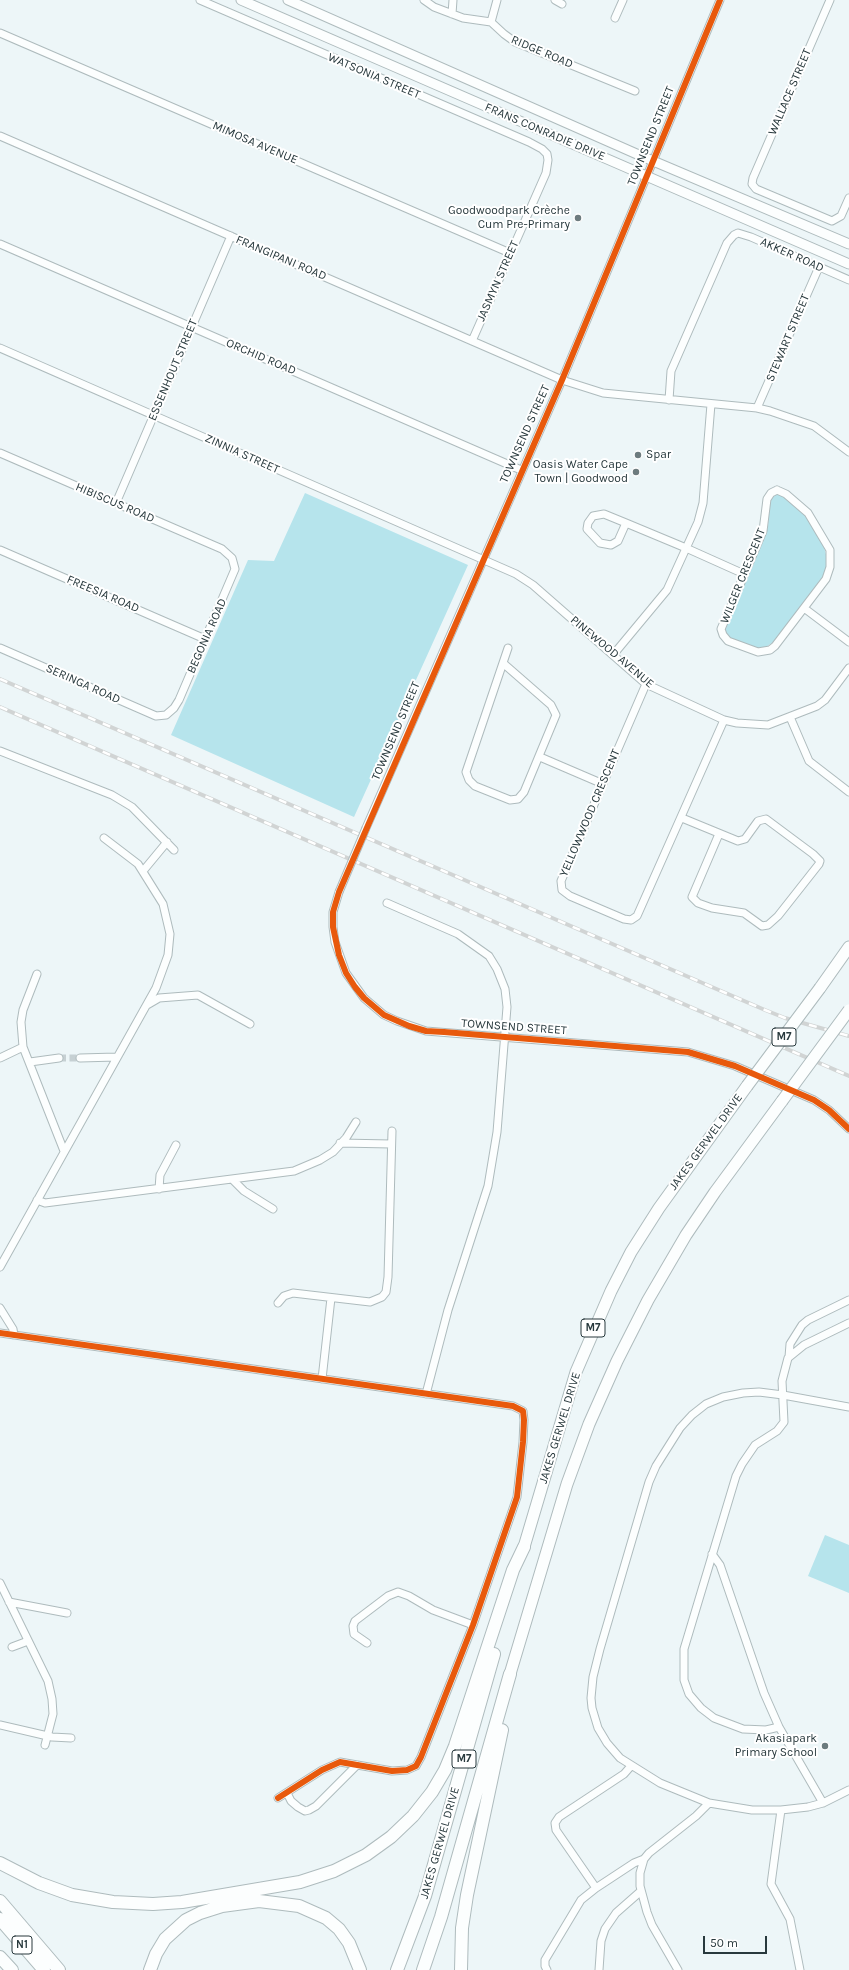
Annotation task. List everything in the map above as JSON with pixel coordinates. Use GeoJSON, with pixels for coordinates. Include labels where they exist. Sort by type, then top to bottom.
{"type":"FeatureCollection","features":[{"type":"Feature","properties":{"kind":"highway","name":"JAKES GERWEL DRIVE"},"geometry":{"type":"LineString","coordinates":[[397,1970],[425,1896],[524,1547],[576,1372],[610,1291],[656,1211],[849,947]]}},
{"type":"Feature","properties":{"kind":"highway","name":"JAKES GERWEL DRIVE"},"geometry":{"type":"LineString","coordinates":[[423,1970],[441,1918],[510,1674],[567,1484],[589,1424],[617,1361],[651,1294],[686,1235],[715,1192],[849,1010]]}},
{"type":"Feature","properties":{"kind":"highway"},"geometry":{"type":"LineString","coordinates":[[0,1863],[39,1883],[72,1894],[113,1902],[153,1904],[182,1902],[300,1882],[334,1871],[366,1855],[387,1840],[413,1816],[432,1792],[447,1765],[458,1739],[513,1570],[524,1547]]}},
{"type":"Feature","properties":{"kind":"highway"},"geometry":{"type":"LineString","coordinates":[[461,1970],[462,1934],[467,1895],[510,1692],[510,1674]]}},
{"type":"Feature","properties":{"kind":"highway"},"geometry":{"type":"LineString","coordinates":[[0,1901],[60,1970]]}},
{"type":"Feature","properties":{"kind":"highway"},"geometry":{"type":"LineString","coordinates":[[150,1970],[156,1954],[165,1940],[186,1920],[200,1913],[222,1906],[259,1901],[299,1906],[326,1918],[339,1929],[349,1943],[360,1970]]}},
{"type":"Feature","properties":{"kind":"highway","name":"N1"},"geometry":{"type":"LineString","coordinates":[[0,1919],[44,1970]]}},
{"type":"Feature","properties":{"kind":"highway","name":"N1"},"geometry":{"type":"LineString","coordinates":[[0,1957],[12,1970]]}},
{"type":"Feature","properties":{"kind":"main road","name":"FRANS CONRADIE DRIVE"},"geometry":{"type":"LineString","coordinates":[[241,0],[849,264]]}},
{"type":"Feature","properties":{"kind":"main road","name":"FRANS CONRADIE DRIVE"},"geometry":{"type":"LineString","coordinates":[[288,0],[652,160],[849,244]]}},
{"type":"Feature","properties":{"kind":"street","name":"WATSONIA STREET"},"geometry":{"type":"LineString","coordinates":[[200,0],[529,142],[542,149],[547,154]]}},
{"type":"Feature","properties":{"kind":"street"},"geometry":{"type":"LineString","coordinates":[[424,0],[434,7],[470,20],[491,22],[496,0]]}},
{"type":"Feature","properties":{"kind":"street"},"geometry":{"type":"LineString","coordinates":[[452,14],[453,0]]}},
{"type":"Feature","properties":{"kind":"street"},"geometry":{"type":"LineString","coordinates":[[555,0],[562,4]]}},
{"type":"Feature","properties":{"kind":"street"},"geometry":{"type":"LineString","coordinates":[[615,18],[623,0]]}},
{"type":"Feature","properties":{"kind":"street","name":"TOWNSEND STREET"},"geometry":{"type":"LineString","coordinates":[[720,0],[652,160],[647,176],[562,380],[521,470],[339,892],[333,912],[335,942],[346,973],[355,987],[374,1007],[397,1021],[426,1031],[666,1049],[688,1052],[713,1058],[814,1100],[829,1110],[849,1129]]}},
{"type":"Feature","properties":{"kind":"street","name":"WALLACE STREET"},"geometry":{"type":"LineString","coordinates":[[830,0],[756,171],[752,184],[756,189],[826,219],[836,220],[841,216],[849,198]]}},
{"type":"Feature","properties":{"kind":"street","name":"RIDGE ROAD"},"geometry":{"type":"LineString","coordinates":[[491,22],[515,42],[636,91]]}},
{"type":"Feature","properties":{"kind":"street","name":"MIMOSA AVENUE"},"geometry":{"type":"LineString","coordinates":[[0,33],[510,253]]}},
{"type":"Feature","properties":{"kind":"street","name":"FRANGIPANI ROAD"},"geometry":{"type":"LineString","coordinates":[[0,136],[562,380]]}},
{"type":"Feature","properties":{"kind":"street","name":"JASMYN STREET"},"geometry":{"type":"LineString","coordinates":[[472,341],[546,173],[548,160],[547,154]]}},
{"type":"Feature","properties":{"kind":"street","name":"AKKER ROAD"},"geometry":{"type":"LineString","coordinates":[[669,400],[670,376],[673,367],[727,243],[734,235],[744,235],[849,280]]}},
{"type":"Feature","properties":{"kind":"street","name":"ESSENHOUT STREET"},"geometry":{"type":"LineString","coordinates":[[116,503],[231,236]]}},
{"type":"Feature","properties":{"kind":"street","name":"ORCHID ROAD"},"geometry":{"type":"LineString","coordinates":[[0,244],[521,470]]}},
{"type":"Feature","properties":{"kind":"street","name":"STEWART STREET"},"geometry":{"type":"LineString","coordinates":[[757,408],[818,267]]}},
{"type":"Feature","properties":{"kind":"street","name":"ZINNIA STREET"},"geometry":{"type":"LineString","coordinates":[[0,348],[483,559]]}},
{"type":"Feature","properties":{"kind":"street"},"geometry":{"type":"LineString","coordinates":[[562,380],[603,393],[757,408],[814,426],[849,452]]}},
{"type":"Feature","properties":{"kind":"street"},"geometry":{"type":"LineString","coordinates":[[613,655],[660,601],[672,581],[701,512],[711,404]]}},
{"type":"Feature","properties":{"kind":"street","name":"HIBISCUS ROAD"},"geometry":{"type":"LineString","coordinates":[[0,453],[229,554]]}},
{"type":"Feature","properties":{"kind":"street","name":"WILGER CRESCENT"},"geometry":{"type":"LineString","coordinates":[[781,490],[808,513],[830,550],[831,559],[828,574],[776,646],[770,650],[758,652],[751,651],[728,641],[723,635],[722,626],[744,574],[763,531],[767,499],[771,493],[781,490]]}},
{"type":"Feature","properties":{"kind":"street"},"geometry":{"type":"LineString","coordinates":[[626,523],[618,541],[611,545],[600,543],[589,532],[587,526],[593,516],[601,514],[626,523],[686,548],[744,574]]}},
{"type":"Feature","properties":{"kind":"street","name":"FREESIA ROAD"},"geometry":{"type":"LineString","coordinates":[[0,550],[205,639]]}},
{"type":"Feature","properties":{"kind":"street","name":"BEGONIA ROAD"},"geometry":{"type":"LineString","coordinates":[[166,715],[174,708],[178,700],[233,575],[234,563],[229,554]]}},
{"type":"Feature","properties":{"kind":"street","name":"PINEWOOD AVENUE"},"geometry":{"type":"LineString","coordinates":[[483,559],[526,579],[646,684],[724,720],[761,726],[790,717],[821,704],[849,668]]}},
{"type":"Feature","properties":{"kind":"street"},"geometry":{"type":"LineString","coordinates":[[804,608],[849,642]]}},
{"type":"Feature","properties":{"kind":"street","name":"SERINGA ROAD"},"geometry":{"type":"LineString","coordinates":[[0,648],[156,716],[166,715]]}},
{"type":"Feature","properties":{"kind":"street"},"geometry":{"type":"LineString","coordinates":[[504,664],[551,705],[556,712],[555,720],[524,792],[518,799],[515,800],[510,800],[475,786],[467,776],[466,768],[504,664],[508,648]]}},
{"type":"Feature","properties":{"kind":"street","name":"YELLOWWOOD CRESCENT"},"geometry":{"type":"LineString","coordinates":[[646,684],[561,880],[562,890],[570,896],[624,919],[634,918],[640,912],[724,720]]}},
{"type":"Feature","properties":{"kind":"street"},"geometry":{"type":"LineString","coordinates":[[790,717],[810,761],[849,792]]}},
{"type":"Feature","properties":{"kind":"street"},"geometry":{"type":"LineString","coordinates":[[0,751],[112,795],[132,807],[174,850]]}},
{"type":"Feature","properties":{"kind":"street"},"geometry":{"type":"LineString","coordinates":[[540,756],[602,784]]}},
{"type":"Feature","properties":{"kind":"street"},"geometry":{"type":"LineString","coordinates":[[682,818],[719,834],[741,840],[749,835],[758,821],[766,819],[813,854],[820,861],[778,916],[768,925],[762,926],[744,914],[712,908],[695,901],[692,897],[719,834]]}},
{"type":"Feature","properties":{"kind":"street"},"geometry":{"type":"LineString","coordinates":[[0,1266],[163,973],[168,955],[170,934],[163,904],[138,864],[104,838]]}},
{"type":"Feature","properties":{"kind":"street"},"geometry":{"type":"LineString","coordinates":[[143,871],[167,842]]}},
{"type":"Feature","properties":{"kind":"street"},"geometry":{"type":"LineString","coordinates":[[387,903],[458,934],[489,956],[497,969],[505,989],[507,1007],[497,1132],[488,1186],[448,1310],[426,1394]]}},
{"type":"Feature","properties":{"kind":"street"},"geometry":{"type":"LineString","coordinates":[[37,974],[23,1010],[21,1022],[23,1046],[53,1127],[64,1152]]}},
{"type":"Feature","properties":{"kind":"street"},"geometry":{"type":"LineString","coordinates":[[145,1006],[159,998],[198,995],[250,1024]]}},
{"type":"Feature","properties":{"kind":"street"},"geometry":{"type":"LineString","coordinates":[[0,1058],[23,1046]]}},
{"type":"Feature","properties":{"kind":"street"},"geometry":{"type":"LineString","coordinates":[[80,1058],[116,1057]]}},
{"type":"Feature","properties":{"kind":"street"},"geometry":{"type":"LineString","coordinates":[[30,1062],[59,1058]]}},
{"type":"Feature","properties":{"kind":"street"},"geometry":{"type":"LineString","coordinates":[[37,1200],[45,1203],[294,1171],[320,1160],[333,1152],[346,1138],[356,1122]]}},
{"type":"Feature","properties":{"kind":"street"},"geometry":{"type":"LineString","coordinates":[[278,1303],[284,1296],[293,1293],[308,1293],[331,1298],[370,1302],[382,1297],[386,1292],[388,1276],[392,1132]]}},
{"type":"Feature","properties":{"kind":"street"},"geometry":{"type":"LineString","coordinates":[[340,1143],[392,1144]]}},
{"type":"Feature","properties":{"kind":"street"},"geometry":{"type":"LineString","coordinates":[[159,1189],[160,1175],[176,1145]]}},
{"type":"Feature","properties":{"kind":"street"},"geometry":{"type":"LineString","coordinates":[[233,1180],[244,1191],[273,1209]]}},
{"type":"Feature","properties":{"kind":"street"},"geometry":{"type":"LineString","coordinates":[[322,1379],[331,1298]]}},
{"type":"Feature","properties":{"kind":"street"},"geometry":{"type":"LineString","coordinates":[[779,1727],[755,1730],[728,1724],[714,1718],[701,1708],[689,1694],[684,1680],[684,1649],[712,1554],[742,1464],[755,1445],[777,1431],[784,1422],[782,1381],[790,1344],[802,1325],[823,1312],[849,1300]]}},
{"type":"Feature","properties":{"kind":"street"},"geometry":{"type":"LineString","coordinates":[[0,1308],[13,1328],[14,1335]]}},
{"type":"Feature","properties":{"kind":"street"},"geometry":{"type":"LineString","coordinates":[[788,1358],[804,1345],[849,1323]]}},
{"type":"Feature","properties":{"kind":"street"},"geometry":{"type":"LineString","coordinates":[[0,1333],[244,1366],[322,1379],[513,1406],[519,1408],[524,1414],[517,1497],[474,1625],[421,1757],[416,1766],[400,1772],[340,1762],[333,1764],[278,1798]]}},
{"type":"Feature","properties":{"kind":"street"},"geometry":{"type":"LineString","coordinates":[[849,1407],[783,1395],[759,1392],[743,1393],[723,1397],[706,1404],[692,1415],[680,1428],[656,1466],[650,1482],[600,1649],[592,1688],[592,1708],[598,1728],[612,1749],[631,1766],[665,1786],[709,1803],[752,1810],[782,1810],[808,1807],[823,1803],[849,1790]]}},
{"type":"Feature","properties":{"kind":"street"},"geometry":{"type":"LineString","coordinates":[[712,1554],[720,1565],[764,1693],[779,1727],[823,1803]]}},
{"type":"Feature","properties":{"kind":"street"},"geometry":{"type":"LineString","coordinates":[[0,1582],[48,1680],[53,1714],[48,1736],[44,1745]]}},
{"type":"Feature","properties":{"kind":"street"},"geometry":{"type":"LineString","coordinates":[[366,1643],[354,1634],[353,1626],[355,1621],[388,1596],[398,1592],[409,1596],[440,1613],[474,1625]]}},
{"type":"Feature","properties":{"kind":"street"},"geometry":{"type":"LineString","coordinates":[[9,1602],[67,1613]]}},
{"type":"Feature","properties":{"kind":"street"},"geometry":{"type":"LineString","coordinates":[[12,1648],[28,1641]]}},
{"type":"Feature","properties":{"kind":"street"},"geometry":{"type":"LineString","coordinates":[[0,1725],[48,1736],[72,1738]]}},
{"type":"Feature","properties":{"kind":"street"},"geometry":{"type":"LineString","coordinates":[[287,1793],[291,1801],[298,1807],[305,1811],[310,1810],[316,1806],[357,1765]]}},
{"type":"Feature","properties":{"kind":"street"},"geometry":{"type":"LineString","coordinates":[[596,1888],[556,1830],[555,1823],[559,1817],[624,1774],[631,1766]]}},
{"type":"Feature","properties":{"kind":"street"},"geometry":{"type":"LineString","coordinates":[[547,1970],[544,1963],[546,1956],[577,1906],[596,1888],[634,1863],[644,1859],[709,1803]]}},
{"type":"Feature","properties":{"kind":"street"},"geometry":{"type":"LineString","coordinates":[[782,1810],[771,1884],[790,1919],[800,1970]]}},
{"type":"Feature","properties":{"kind":"street"},"geometry":{"type":"LineString","coordinates":[[644,1859],[640,1873],[641,1891],[652,1925],[678,1970]]}},
{"type":"Feature","properties":{"kind":"street"},"geometry":{"type":"LineString","coordinates":[[599,1970],[601,1941],[605,1928],[616,1914],[641,1891]]}},
{"type":"Feature","properties":{"kind":"shaded area"},"geometry":{"type":"Polygon","coordinates":[[[305,493],[468,565],[354,817],[171,735],[248,560],[274,561],[305,493]]]}},
{"type":"Feature","properties":{"kind":"shaded area"},"geometry":{"type":"Polygon","coordinates":[[[777,494],[783,495],[805,515],[824,547],[828,562],[823,576],[776,640],[766,647],[756,649],[729,637],[725,630],[765,536],[768,526],[772,496],[777,494]]]}},
{"type":"Feature","properties":{"kind":"shaded area"},"geometry":{"type":"Polygon","coordinates":[[[825,1535],[849,1545],[849,1593],[808,1576],[825,1535]]]}},
{"type":"Feature","properties":{"kind":"tunnel"},"geometry":{"type":"LineString","coordinates":[[59,1058],[80,1058]]}},
{"type":"Feature","properties":{"kind":"railway"},"geometry":{"type":"LineString","coordinates":[[0,679],[765,1010],[785,1018],[849,1036]]}},
{"type":"Feature","properties":{"kind":"railway"},"geometry":{"type":"LineString","coordinates":[[0,707],[849,1076]]}},
{"type":"Feature","properties":{"kind":"cycle path"},"geometry":{"type":"LineString","coordinates":[[720,0],[562,380],[339,892],[333,912],[333,927],[339,955],[346,973],[355,987],[364,998],[384,1015],[409,1026],[426,1031],[688,1052],[735,1066],[814,1100],[829,1110],[849,1129]]}},
{"type":"Feature","properties":{"kind":"cycle path"},"geometry":{"type":"LineString","coordinates":[[0,1333],[513,1406],[523,1411],[523,1442],[517,1497],[473,1625],[421,1757],[416,1766],[407,1770],[392,1771],[340,1762],[322,1770],[278,1798]]}},
{"type":"Feature","properties":{"kind":"place","name":"Goodwoodpark Crèche Cum Pre-Primary"},"geometry":{"type":"Point","coordinates":[578,218]}},
{"type":"Feature","properties":{"kind":"place","name":"Spar"},"geometry":{"type":"Point","coordinates":[638,455]}},
{"type":"Feature","properties":{"kind":"place","name":"Oasis Water Cape Town | Goodwood"},"geometry":{"type":"Point","coordinates":[636,472]}},
{"type":"Feature","properties":{"kind":"place","name":"Akasiapark Primary School"},"geometry":{"type":"Point","coordinates":[825,1746]}}]}
